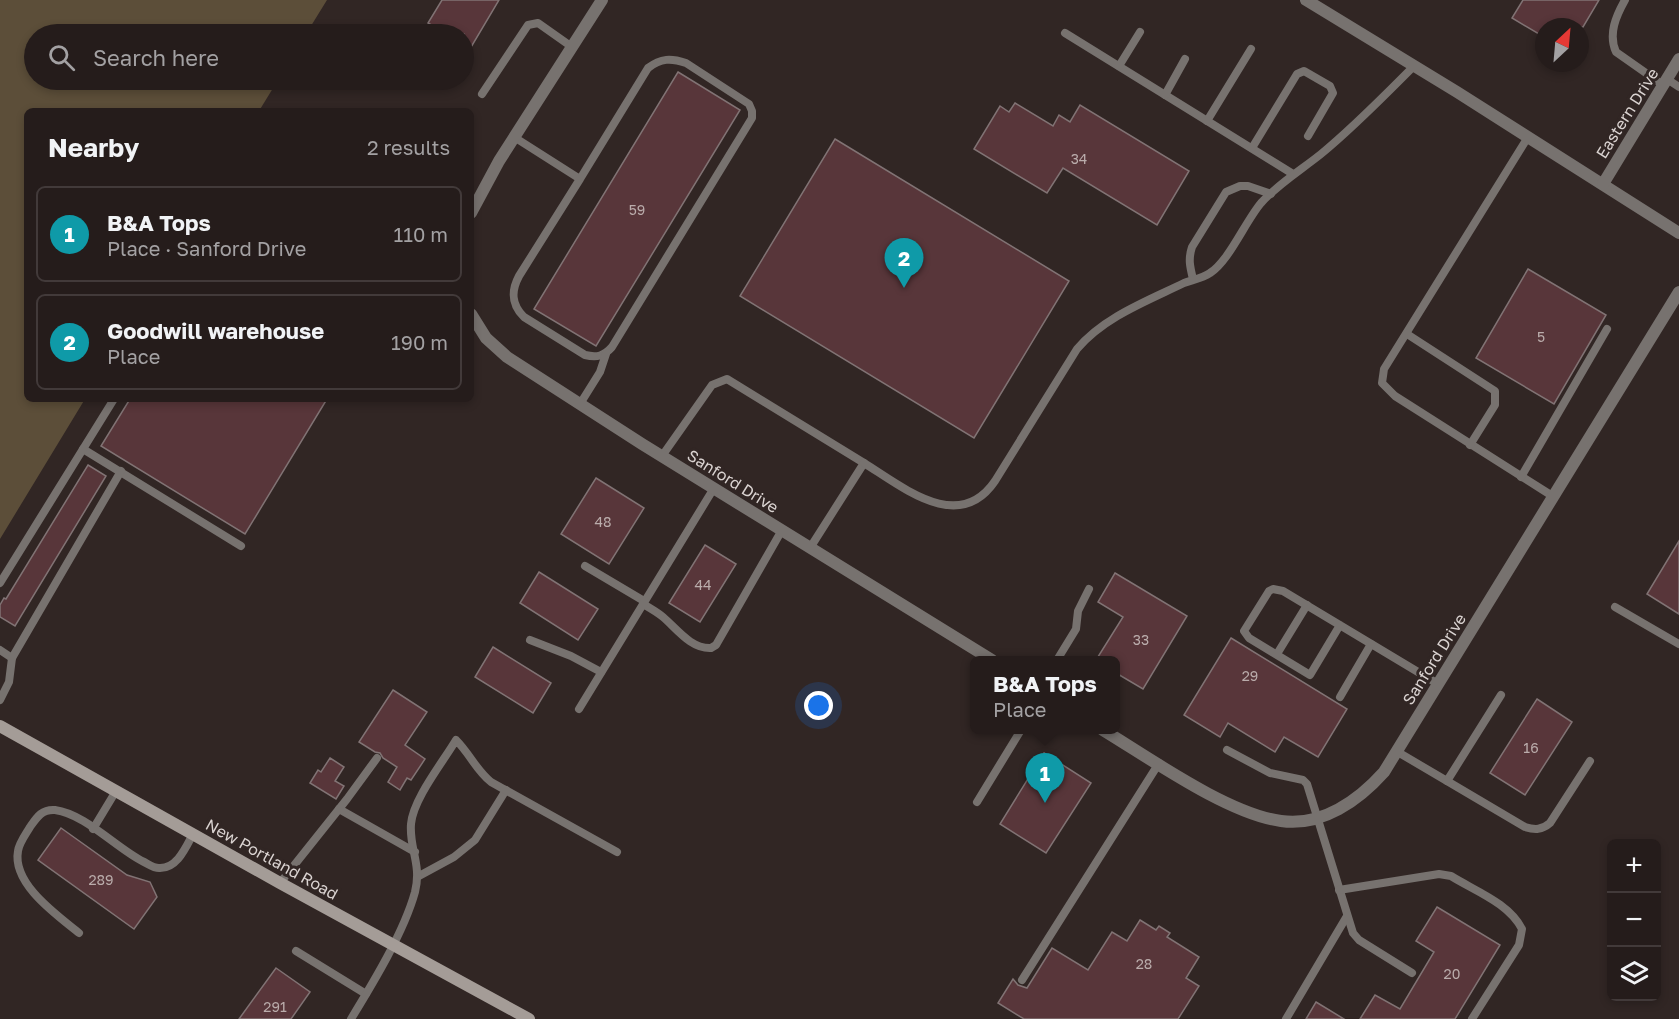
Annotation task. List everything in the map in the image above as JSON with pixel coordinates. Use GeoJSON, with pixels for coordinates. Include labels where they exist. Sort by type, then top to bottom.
{"type":"FeatureCollection","features":[{"type":"Feature","properties":{"kind":"street"},"geometry":{"type":"LineString","coordinates":[[474,203],[602,0]]}},
{"type":"Feature","properties":{"kind":"street"},"geometry":{"type":"LineString","coordinates":[[1306,0],[1679,232]]}},
{"type":"Feature","properties":{"kind":"street","name":"Eastern Drive"},"geometry":{"type":"LineString","coordinates":[[1603,184],[1679,59]]}},
{"type":"Feature","properties":{"kind":"street","name":"Sanford Drive"},"geometry":{"type":"LineString","coordinates":[[1112,734],[1159,764],[1242,810],[1282,822],[1316,818],[1343,807],[1358,797],[1384,772],[1679,292]]}},
{"type":"Feature","properties":{"kind":"street","name":"Sanford Drive"},"geometry":{"type":"LineString","coordinates":[[474,319],[486,338],[507,357],[662,456],[986,656]]}},
{"type":"Feature","properties":{"kind":"street","name":"New Portland Road"},"geometry":{"type":"LineString","coordinates":[[0,726],[280,883],[530,1019]]}},
{"type":"Feature","properties":{"kind":"lane"},"geometry":{"type":"LineString","coordinates":[[1625,0],[1613,28],[1612,38],[1616,52],[1665,82],[1679,87]]}},
{"type":"Feature","properties":{"kind":"lane"},"geometry":{"type":"LineString","coordinates":[[482,94],[528,25],[538,23],[572,47]]}},
{"type":"Feature","properties":{"kind":"lane"},"geometry":{"type":"LineString","coordinates":[[1119,66],[1140,32]]}},
{"type":"Feature","properties":{"kind":"lane"},"geometry":{"type":"LineString","coordinates":[[1065,33],[1293,174]]}},
{"type":"Feature","properties":{"kind":"lane"},"geometry":{"type":"LineString","coordinates":[[1207,121],[1251,49]]}},
{"type":"Feature","properties":{"kind":"lane"},"geometry":{"type":"LineString","coordinates":[[580,404],[600,372],[606,354],[752,118],[750,104],[686,63],[675,59],[656,62],[648,68],[515,283],[513,301],[517,310],[524,317],[585,355],[595,357],[606,354]]}},
{"type":"Feature","properties":{"kind":"lane"},"geometry":{"type":"LineString","coordinates":[[1165,94],[1185,59]]}},
{"type":"Feature","properties":{"kind":"lane"},"geometry":{"type":"LineString","coordinates":[[662,456],[712,385],[727,380],[864,464],[942,506],[966,505],[979,500],[995,481],[1087,337],[1115,318],[1209,273],[1220,264],[1261,203],[1293,174],[1322,153],[1414,66]]}},
{"type":"Feature","properties":{"kind":"lane"},"geometry":{"type":"LineString","coordinates":[[1252,148],[1297,75],[1304,71],[1330,86],[1333,93],[1308,136]]}},
{"type":"Feature","properties":{"kind":"lane"},"geometry":{"type":"LineString","coordinates":[[514,137],[580,179]]}},
{"type":"Feature","properties":{"kind":"lane"},"geometry":{"type":"LineString","coordinates":[[1528,137],[1384,369],[1382,383],[1395,396],[1554,497]]}},
{"type":"Feature","properties":{"kind":"lane"},"geometry":{"type":"LineString","coordinates":[[1193,279],[1189,256],[1192,247],[1226,192],[1240,186],[1248,186],[1271,194]]}},
{"type":"Feature","properties":{"kind":"lane"},"geometry":{"type":"LineString","coordinates":[[1521,477],[1607,329]]}},
{"type":"Feature","properties":{"kind":"lane"},"geometry":{"type":"LineString","coordinates":[[1407,334],[1495,391],[1495,405],[1470,445]]}},
{"type":"Feature","properties":{"kind":"lane"},"geometry":{"type":"LineString","coordinates":[[0,583],[112,402]]}},
{"type":"Feature","properties":{"kind":"lane"},"geometry":{"type":"LineString","coordinates":[[83,449],[241,546]]}},
{"type":"Feature","properties":{"kind":"lane"},"geometry":{"type":"LineString","coordinates":[[810,548],[864,464]]}},
{"type":"Feature","properties":{"kind":"lane"},"geometry":{"type":"LineString","coordinates":[[0,700],[9,682],[12,658],[121,471]]}},
{"type":"Feature","properties":{"kind":"lane"},"geometry":{"type":"LineString","coordinates":[[579,709],[714,488]]}},
{"type":"Feature","properties":{"kind":"lane"},"geometry":{"type":"LineString","coordinates":[[585,566],[661,615],[678,632],[696,645],[711,648],[716,645],[782,530]]}},
{"type":"Feature","properties":{"kind":"lane"},"geometry":{"type":"LineString","coordinates":[[1059,656],[1076,629],[1078,611],[1089,589]]}},
{"type":"Feature","properties":{"kind":"lane"},"geometry":{"type":"LineString","coordinates":[[1340,625],[1310,675],[1249,638],[1244,629],[1269,591],[1273,589],[1283,591],[1307,605],[1438,684]]}},
{"type":"Feature","properties":{"kind":"lane"},"geometry":{"type":"LineString","coordinates":[[1277,654],[1307,605]]}},
{"type":"Feature","properties":{"kind":"lane"},"geometry":{"type":"LineString","coordinates":[[1615,607],[1679,644]]}},
{"type":"Feature","properties":{"kind":"lane"},"geometry":{"type":"LineString","coordinates":[[530,640],[571,656],[601,672]]}},
{"type":"Feature","properties":{"kind":"lane"},"geometry":{"type":"LineString","coordinates":[[1340,697],[1371,644]]}},
{"type":"Feature","properties":{"kind":"lane"},"geometry":{"type":"LineString","coordinates":[[0,650],[12,658]]}},
{"type":"Feature","properties":{"kind":"lane"},"geometry":{"type":"LineString","coordinates":[[1447,781],[1501,695]]}},
{"type":"Feature","properties":{"kind":"lane"},"geometry":{"type":"LineString","coordinates":[[977,802],[1018,734]]}},
{"type":"Feature","properties":{"kind":"lane"},"geometry":{"type":"LineString","coordinates":[[351,1019],[393,944],[410,908],[418,876],[411,826],[414,808],[456,740],[482,775],[617,852]]}},
{"type":"Feature","properties":{"kind":"lane"},"geometry":{"type":"LineString","coordinates":[[1227,750],[1270,773],[1303,780],[1326,844],[1353,933],[1359,940],[1412,973]]}},
{"type":"Feature","properties":{"kind":"lane"},"geometry":{"type":"LineString","coordinates":[[1396,751],[1525,826],[1534,829],[1544,828],[1550,823],[1590,761]]}},
{"type":"Feature","properties":{"kind":"lane"},"geometry":{"type":"LineString","coordinates":[[280,883],[377,758]]}},
{"type":"Feature","properties":{"kind":"lane"},"geometry":{"type":"LineString","coordinates":[[1022,980],[1159,764]]}},
{"type":"Feature","properties":{"kind":"lane"},"geometry":{"type":"LineString","coordinates":[[418,876],[454,857],[475,840],[506,790]]}},
{"type":"Feature","properties":{"kind":"lane"},"geometry":{"type":"LineString","coordinates":[[93,829],[116,791]]}},
{"type":"Feature","properties":{"kind":"lane"},"geometry":{"type":"LineString","coordinates":[[339,809],[415,852]]}},
{"type":"Feature","properties":{"kind":"lane"},"geometry":{"type":"LineString","coordinates":[[79,933],[30,889],[18,865],[17,853],[29,829],[44,811],[68,813],[134,857],[160,868],[171,866],[182,854],[193,834]]}},
{"type":"Feature","properties":{"kind":"lane"},"geometry":{"type":"LineString","coordinates":[[1339,890],[1438,874],[1445,875],[1451,876],[1514,916],[1522,929],[1519,945],[1472,1019]]}},
{"type":"Feature","properties":{"kind":"lane"},"geometry":{"type":"LineString","coordinates":[[1286,1019],[1347,916]]}},
{"type":"Feature","properties":{"kind":"lane"},"geometry":{"type":"LineString","coordinates":[[296,951],[366,994]]}},
{"type":"Feature","properties":{"kind":"shaded area"},"geometry":{"type":"Polygon","coordinates":[[[0,0],[327,0],[312,24],[24,24],[24,90],[272,90],[261,108],[24,108],[24,402],[83,402],[0,539],[0,0]]]}},
{"type":"Feature","properties":{"kind":"building"},"geometry":{"type":"Polygon","coordinates":[[[442,0],[499,0],[474,42],[474,24],[428,23],[442,0]]]}},
{"type":"Feature","properties":{"kind":"building"},"geometry":{"type":"Polygon","coordinates":[[[1523,0],[1599,0],[1588,18],[1535,18],[1535,32],[1512,18],[1523,0]]]}},
{"type":"Feature","properties":{"kind":"building"},"geometry":{"type":"Polygon","coordinates":[[[678,72],[740,110],[596,346],[534,309],[678,72]]]}},
{"type":"Feature","properties":{"kind":"building"},"geometry":{"type":"Polygon","coordinates":[[[1015,103],[1053,126],[1059,115],[1070,122],[1080,105],[1189,171],[1157,225],[1063,168],[1047,193],[974,149],[1000,106],[1009,112],[1015,103]]]}},
{"type":"Feature","properties":{"kind":"building"},"geometry":{"type":"Polygon","coordinates":[[[835,139],[1069,281],[974,438],[740,296],[835,139]]]}},
{"type":"Feature","properties":{"kind":"building"},"geometry":{"type":"Polygon","coordinates":[[[1528,269],[1606,315],[1554,404],[1476,358],[1528,269]]]}},
{"type":"Feature","properties":{"kind":"building"},"geometry":{"type":"Polygon","coordinates":[[[128,402],[325,402],[245,534],[101,446],[128,402]]]}},
{"type":"Feature","properties":{"kind":"building"},"geometry":{"type":"Polygon","coordinates":[[[88,465],[106,476],[15,626],[0,617],[0,605],[4,598],[6,599],[88,465]]]}},
{"type":"Feature","properties":{"kind":"building"},"geometry":{"type":"Polygon","coordinates":[[[596,478],[644,508],[609,564],[561,534],[596,478]]]}},
{"type":"Feature","properties":{"kind":"building"},"geometry":{"type":"Polygon","coordinates":[[[1679,541],[1679,614],[1647,594],[1679,541]]]}},
{"type":"Feature","properties":{"kind":"building"},"geometry":{"type":"Polygon","coordinates":[[[705,545],[736,564],[700,622],[669,603],[705,545]]]}},
{"type":"Feature","properties":{"kind":"building"},"geometry":{"type":"Polygon","coordinates":[[[539,572],[598,609],[578,640],[520,603],[539,572]]]}},
{"type":"Feature","properties":{"kind":"building"},"geometry":{"type":"Polygon","coordinates":[[[1115,573],[1187,616],[1143,689],[1120,675],[1120,656],[1099,656],[1123,617],[1098,602],[1115,573]]]}},
{"type":"Feature","properties":{"kind":"building"},"geometry":{"type":"Polygon","coordinates":[[[1231,638],[1347,709],[1318,757],[1284,737],[1275,752],[1228,723],[1220,737],[1184,715],[1231,638]]]}},
{"type":"Feature","properties":{"kind":"building"},"geometry":{"type":"Polygon","coordinates":[[[493,647],[551,683],[533,713],[475,677],[493,647]]]}},
{"type":"Feature","properties":{"kind":"building"},"geometry":{"type":"Polygon","coordinates":[[[393,690],[427,712],[405,745],[425,759],[411,780],[407,778],[400,790],[388,782],[397,767],[383,758],[380,753],[359,742],[393,690]]]}},
{"type":"Feature","properties":{"kind":"building"},"geometry":{"type":"Polygon","coordinates":[[[1537,699],[1572,722],[1525,795],[1490,773],[1537,699]]]}},
{"type":"Feature","properties":{"kind":"building"},"geometry":{"type":"Polygon","coordinates":[[[1044,753],[1091,783],[1046,853],[1000,824],[1044,753]]]}},
{"type":"Feature","properties":{"kind":"building"},"geometry":{"type":"Polygon","coordinates":[[[330,758],[344,767],[335,781],[344,786],[336,799],[310,783],[318,770],[321,772],[330,758]]]}},
{"type":"Feature","properties":{"kind":"building"},"geometry":{"type":"Polygon","coordinates":[[[61,828],[127,875],[150,882],[157,897],[134,929],[38,860],[61,828]]]}},
{"type":"Feature","properties":{"kind":"building"},"geometry":{"type":"Polygon","coordinates":[[[1437,907],[1500,945],[1455,1019],[1360,1019],[1375,995],[1400,1009],[1434,952],[1416,941],[1437,907]]]}},
{"type":"Feature","properties":{"kind":"building"},"geometry":{"type":"Polygon","coordinates":[[[1140,920],[1156,930],[1159,926],[1170,933],[1167,937],[1199,957],[1186,978],[1199,986],[1178,1019],[1024,1019],[998,1003],[1013,979],[1018,985],[1027,988],[1052,948],[1088,970],[1112,932],[1127,941],[1140,920]]]}},
{"type":"Feature","properties":{"kind":"building"},"geometry":{"type":"Polygon","coordinates":[[[276,968],[310,992],[291,1019],[239,1019],[276,968]]]}},
{"type":"Feature","properties":{"kind":"building"},"geometry":{"type":"Polygon","coordinates":[[[1316,1002],[1344,1019],[1306,1019],[1316,1002]]]}},
{"type":"Feature","properties":{"kind":"place","name":"Goodwill warehouse"},"geometry":{"type":"Point","coordinates":[904,288]}},
{"type":"Feature","properties":{"kind":"place","name":"B&A Tops"},"geometry":{"type":"Point","coordinates":[1045,803]}}]}
